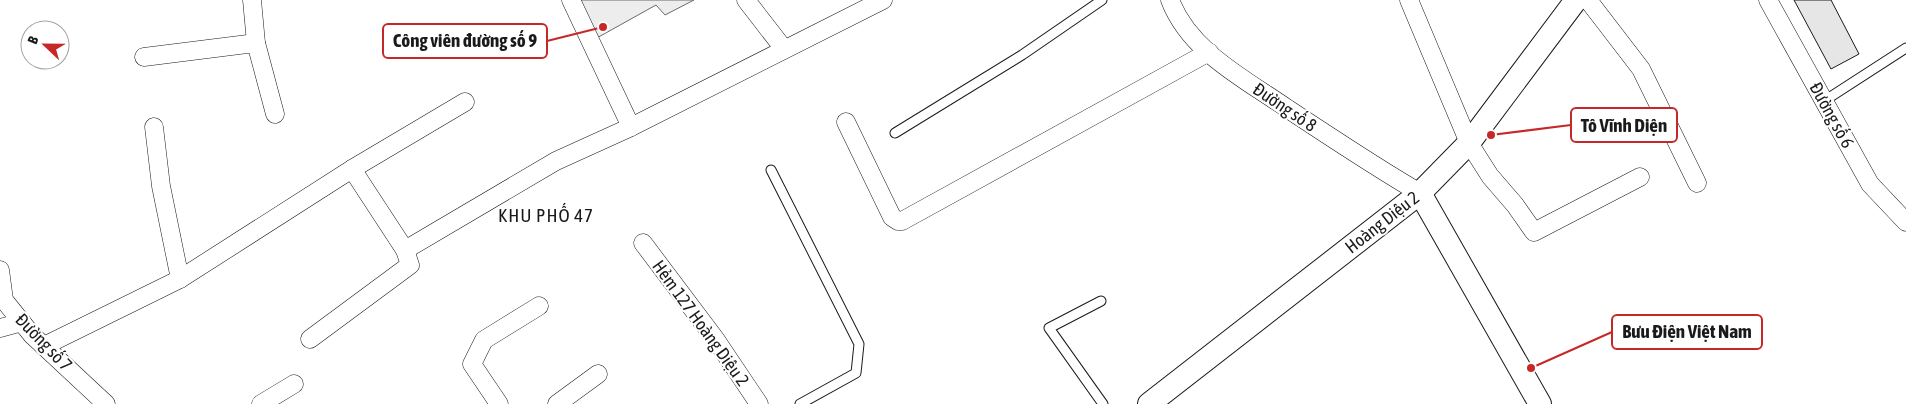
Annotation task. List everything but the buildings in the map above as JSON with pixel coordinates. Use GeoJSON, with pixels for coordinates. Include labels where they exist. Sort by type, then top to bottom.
{"type":"FeatureCollection","features":[{"type":"Feature","properties":{"kind":"street"},"geometry":{"type":"LineString","coordinates":[[252,0],[256,43],[275,114]]}},
{"type":"Feature","properties":{"kind":"street"},"geometry":{"type":"LineString","coordinates":[[571,0],[630,127]]}},
{"type":"Feature","properties":{"kind":"street"},"geometry":{"type":"LineString","coordinates":[[746,0],[784,49]]}},
{"type":"Feature","properties":{"kind":"street"},"geometry":{"type":"LineString","coordinates":[[405,250],[556,161],[630,127],[883,0]]}},
{"type":"Feature","properties":{"kind":"street","name":"Đường số 8"},"geometry":{"type":"LineString","coordinates":[[1170,0],[1176,16],[1194,38],[1216,59],[1369,164],[1420,193]]}},
{"type":"Feature","properties":{"kind":"street"},"geometry":{"type":"LineString","coordinates":[[1408,0],[1469,143],[1490,176],[1515,205],[1534,232],[1640,177]]}},
{"type":"Feature","properties":{"kind":"street","name":"Hoàng Diệu 2"},"geometry":{"type":"LineString","coordinates":[[1149,404],[1420,193],[1469,143],[1576,0]]}},
{"type":"Feature","properties":{"kind":"street"},"geometry":{"type":"LineString","coordinates":[[1588,0],[1641,69],[1697,183]]}},
{"type":"Feature","properties":{"kind":"street","name":"Đường số 6"},"geometry":{"type":"LineString","coordinates":[[1768,0],[1870,184],[1906,222]]}},
{"type":"Feature","properties":{"kind":"street"},"geometry":{"type":"LineString","coordinates":[[144,57],[256,43]]}},
{"type":"Feature","properties":{"kind":"street"},"geometry":{"type":"LineString","coordinates":[[846,122],[892,218],[902,221],[1208,52]]}},
{"type":"Feature","properties":{"kind":"street"},"geometry":{"type":"LineString","coordinates":[[44,346],[180,278],[352,169],[465,102]]}},
{"type":"Feature","properties":{"kind":"street"},"geometry":{"type":"LineString","coordinates":[[154,127],[162,186],[180,278]]}},
{"type":"Feature","properties":{"kind":"street"},"geometry":{"type":"LineString","coordinates":[[310,339],[410,265],[405,250],[352,169]]}},
{"type":"Feature","properties":{"kind":"street"},"geometry":{"type":"LineString","coordinates":[[1420,193],[1540,404]]}},
{"type":"Feature","properties":{"kind":"street","name":"Hẻm 127 Hoàng Diệu 2"},"geometry":{"type":"LineString","coordinates":[[643,243],[716,340],[759,404]]}},
{"type":"Feature","properties":{"kind":"street","name":"Đường số 7"},"geometry":{"type":"LineString","coordinates":[[0,270],[4,300],[32,335],[106,404]]}},
{"type":"Feature","properties":{"kind":"street"},"geometry":{"type":"LineString","coordinates":[[499,404],[472,364],[484,340],[539,306]]}},
{"type":"Feature","properties":{"kind":"street"},"geometry":{"type":"LineString","coordinates":[[0,328],[22,322]]}},
{"type":"Feature","properties":{"kind":"street"},"geometry":{"type":"LineString","coordinates":[[557,404],[598,374]]}},
{"type":"Feature","properties":{"kind":"street"},"geometry":{"type":"LineString","coordinates":[[261,404],[294,384]]}},
{"type":"Feature","properties":{"kind":"lane"},"geometry":{"type":"LineString","coordinates":[[895,133],[1022,55],[1102,0]]}},
{"type":"Feature","properties":{"kind":"lane"},"geometry":{"type":"LineString","coordinates":[[1824,100],[1906,48]]}},
{"type":"Feature","properties":{"kind":"lane"},"geometry":{"type":"LineString","coordinates":[[771,170],[860,344],[856,373],[800,404]]}},
{"type":"Feature","properties":{"kind":"lane"},"geometry":{"type":"LineString","coordinates":[[1101,301],[1049,328],[1103,404]]}},
{"type":"Feature","properties":{"kind":"shaded area"},"geometry":{"type":"Polygon","coordinates":[[[577,0],[694,0],[665,15],[656,5],[595,39],[577,0]]]}},
{"type":"Feature","properties":{"kind":"place","name":"Công viên đường số 9"},"geometry":{"type":"Point","coordinates":[603,27]}},
{"type":"Feature","properties":{"kind":"place","name":"Tô Vĩnh Diện"},"geometry":{"type":"Point","coordinates":[1491,135]}},
{"type":"Feature","properties":{"kind":"place","name":"Bưu Điện Việt Nam"},"geometry":{"type":"Point","coordinates":[1531,368]}},
{"type":"Feature","properties":{"kind":"district","name":"KHU PHỐ 47"},"geometry":{"type":"Point","coordinates":[546,215]}}]}
